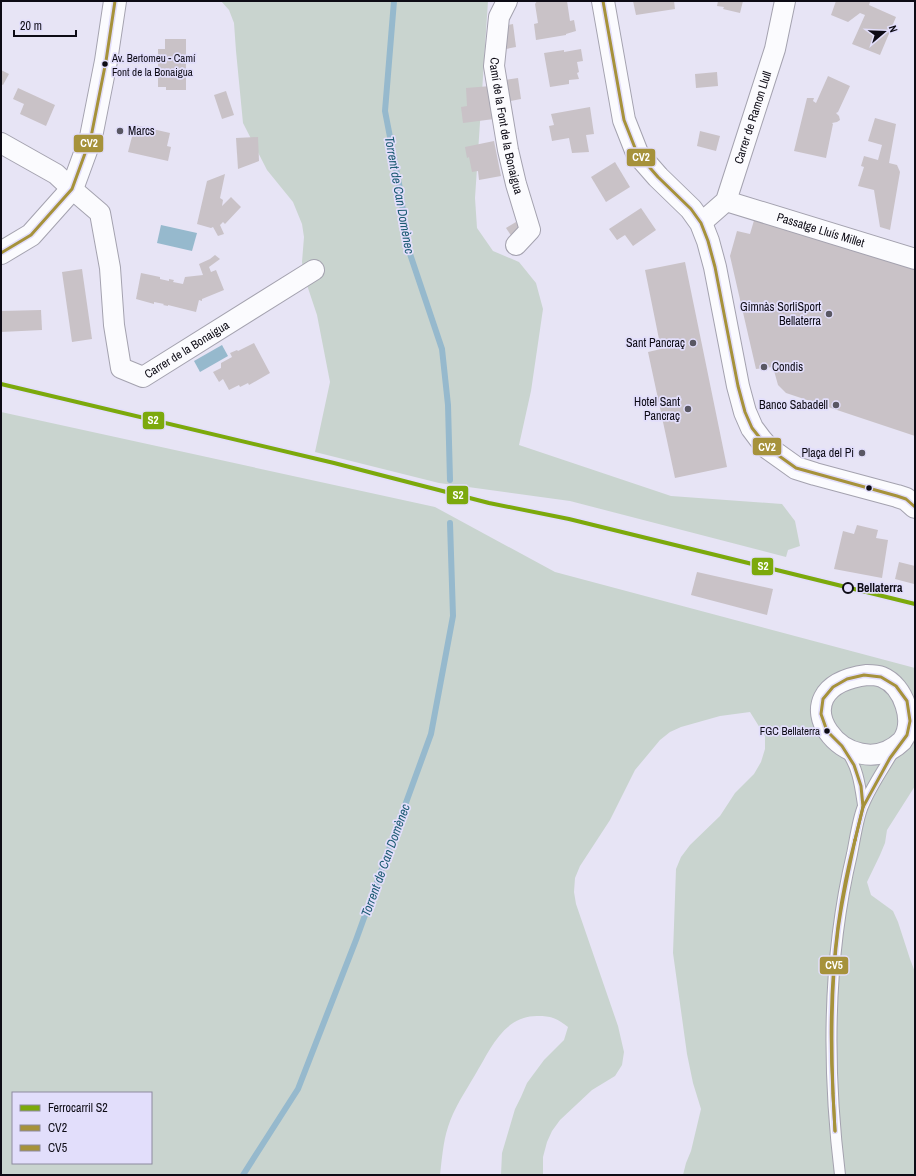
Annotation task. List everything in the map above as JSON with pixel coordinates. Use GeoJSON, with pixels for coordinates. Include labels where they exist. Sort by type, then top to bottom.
{"type":"FeatureCollection","features":[{"type":"Feature","properties":{"kind":"street"},"geometry":{"type":"LineString","coordinates":[[1,253],[31,235],[72,189],[91,137],[106,61],[115,1]]}},
{"type":"Feature","properties":{"kind":"street","name":"Camí de la Font de la Bonaigua"},"geometry":{"type":"LineString","coordinates":[[506,1],[499,17],[494,66],[508,150],[516,184],[530,230],[516,245]]}},
{"type":"Feature","properties":{"kind":"street"},"geometry":{"type":"LineString","coordinates":[[603,1],[623,113],[630,137],[638,153],[648,167],[691,209],[701,223],[708,241],[715,267],[744,412],[752,428],[768,448],[796,468],[897,496],[906,499],[915,507]]}},
{"type":"Feature","properties":{"kind":"street","name":"Carrer de Ramon Llull"},"geometry":{"type":"LineString","coordinates":[[726,201],[776,49],[785,1]]}},
{"type":"Feature","properties":{"kind":"street"},"geometry":{"type":"LineString","coordinates":[[1,143],[56,174],[72,189]]}},
{"type":"Feature","properties":{"kind":"street","name":"Carrer de la Bonaigua"},"geometry":{"type":"LineString","coordinates":[[72,189],[100,213],[110,268],[114,325],[121,368],[143,377],[314,270]]}},
{"type":"Feature","properties":{"kind":"street"},"geometry":{"type":"LineString","coordinates":[[701,223],[726,201]]}},
{"type":"Feature","properties":{"kind":"street","name":"Passatge Lluís Millet"},"geometry":{"type":"LineString","coordinates":[[726,201],[915,260]]}},
{"type":"Feature","properties":{"kind":"street"},"geometry":{"type":"LineString","coordinates":[[867,675],[881,676],[895,685],[904,695],[910,708],[911,724],[905,739],[896,747],[882,754],[871,756],[857,754],[843,747],[827,731],[821,716],[822,700],[828,690],[838,682],[852,677],[867,675]]}},
{"type":"Feature","properties":{"kind":"lane"},"geometry":{"type":"LineString","coordinates":[[843,747],[853,760],[860,779],[863,805]]}},
{"type":"Feature","properties":{"kind":"lane"},"geometry":{"type":"LineString","coordinates":[[840,1175],[836,1145],[831,1060],[832,982],[844,889],[863,805],[896,747]]}},
{"type":"Feature","properties":{"kind":"shaded area"},"geometry":{"type":"Polygon","coordinates":[[[221,1],[488,1],[475,198],[477,228],[493,251],[519,262],[536,283],[543,309],[531,391],[519,445],[671,496],[782,504],[795,521],[800,546],[788,550],[786,557],[570,501],[439,483],[315,452],[330,382],[317,315],[304,276],[302,262],[304,237],[302,224],[293,202],[267,170],[243,123],[234,23],[229,10],[221,1]]]}},
{"type":"Feature","properties":{"kind":"shaded area"},"geometry":{"type":"Polygon","coordinates":[[[1,412],[435,507],[555,572],[915,668],[915,786],[887,830],[885,843],[867,882],[871,895],[893,911],[915,972],[915,1175],[683,1175],[691,1151],[701,1109],[693,1083],[687,1054],[673,953],[676,869],[681,857],[690,845],[720,816],[735,793],[754,774],[761,762],[765,749],[765,736],[750,712],[720,716],[681,727],[670,732],[660,740],[635,770],[610,820],[580,866],[575,878],[574,892],[576,904],[618,1026],[624,1052],[622,1065],[615,1076],[592,1090],[560,1120],[552,1131],[543,1157],[543,1175],[501,1175],[502,1153],[515,1109],[527,1083],[544,1060],[564,1040],[568,1027],[554,1018],[547,1017],[526,1017],[516,1021],[499,1036],[453,1113],[445,1139],[440,1175],[1,1175],[1,412]]]}},
{"type":"Feature","properties":{"kind":"water"},"geometry":{"type":"Polygon","coordinates":[[[161,225],[197,233],[192,251],[157,243],[161,225]]]}},
{"type":"Feature","properties":{"kind":"water"},"geometry":{"type":"Polygon","coordinates":[[[222,345],[228,356],[200,372],[194,361],[222,345]]]}},
{"type":"Feature","properties":{"kind":"building"},"geometry":{"type":"Polygon","coordinates":[[[537,1],[567,1],[570,21],[574,20],[576,31],[566,35],[536,40],[534,24],[538,23],[535,4],[537,1]]]}},
{"type":"Feature","properties":{"kind":"building"},"geometry":{"type":"Polygon","coordinates":[[[633,1],[674,1],[675,9],[636,15],[633,1]]]}},
{"type":"Feature","properties":{"kind":"building"},"geometry":{"type":"Polygon","coordinates":[[[718,1],[743,1],[740,13],[717,6],[718,1]]]}},
{"type":"Feature","properties":{"kind":"building"},"geometry":{"type":"Polygon","coordinates":[[[836,1],[869,1],[869,5],[896,17],[880,55],[852,44],[865,15],[860,13],[848,22],[831,15],[836,1]]]}},
{"type":"Feature","properties":{"kind":"building"},"geometry":{"type":"Polygon","coordinates":[[[513,24],[516,47],[501,50],[504,26],[513,24]]]}},
{"type":"Feature","properties":{"kind":"building"},"geometry":{"type":"Polygon","coordinates":[[[165,39],[186,39],[186,90],[166,90],[166,87],[158,87],[158,49],[165,49],[165,39]]]}},
{"type":"Feature","properties":{"kind":"building"},"geometry":{"type":"Polygon","coordinates":[[[581,49],[583,61],[577,62],[579,72],[577,73],[579,79],[569,80],[569,84],[550,87],[544,53],[581,49]]]}},
{"type":"Feature","properties":{"kind":"building"},"geometry":{"type":"Polygon","coordinates":[[[1,70],[9,74],[3,85],[1,84],[1,70]]]}},
{"type":"Feature","properties":{"kind":"building"},"geometry":{"type":"Polygon","coordinates":[[[717,72],[718,86],[696,88],[695,74],[717,72]]]}},
{"type":"Feature","properties":{"kind":"building"},"geometry":{"type":"Polygon","coordinates":[[[828,76],[850,86],[838,112],[836,113],[840,120],[832,123],[826,158],[794,151],[807,98],[814,98],[813,101],[816,103],[828,76]]]}},
{"type":"Feature","properties":{"kind":"building"},"geometry":{"type":"Polygon","coordinates":[[[518,78],[521,99],[506,102],[504,80],[518,78]]]}},
{"type":"Feature","properties":{"kind":"building"},"geometry":{"type":"Polygon","coordinates":[[[491,86],[494,119],[463,123],[461,107],[467,106],[466,88],[491,86]]]}},
{"type":"Feature","properties":{"kind":"building"},"geometry":{"type":"Polygon","coordinates":[[[18,88],[55,105],[46,126],[20,114],[24,104],[13,99],[18,88]]]}},
{"type":"Feature","properties":{"kind":"building"},"geometry":{"type":"Polygon","coordinates":[[[226,91],[234,115],[222,119],[214,95],[226,91]]]}},
{"type":"Feature","properties":{"kind":"building"},"geometry":{"type":"Polygon","coordinates":[[[590,107],[594,134],[586,135],[589,152],[572,153],[569,138],[552,141],[549,126],[554,125],[551,114],[590,107]]]}},
{"type":"Feature","properties":{"kind":"building"},"geometry":{"type":"Polygon","coordinates":[[[875,118],[896,124],[889,163],[897,165],[900,172],[890,230],[880,227],[874,190],[858,186],[864,167],[861,166],[864,156],[878,160],[882,145],[868,141],[875,118]]]}},
{"type":"Feature","properties":{"kind":"building"},"geometry":{"type":"Polygon","coordinates":[[[135,125],[170,133],[167,146],[171,147],[168,161],[128,152],[135,125]]]}},
{"type":"Feature","properties":{"kind":"building"},"geometry":{"type":"Polygon","coordinates":[[[700,131],[720,136],[716,151],[697,146],[700,131]]]}},
{"type":"Feature","properties":{"kind":"building"},"geometry":{"type":"Polygon","coordinates":[[[258,137],[259,161],[238,169],[236,138],[258,137]]]}},
{"type":"Feature","properties":{"kind":"building"},"geometry":{"type":"Polygon","coordinates":[[[494,141],[501,176],[479,180],[478,171],[472,172],[465,147],[494,141]]]}},
{"type":"Feature","properties":{"kind":"building"},"geometry":{"type":"Polygon","coordinates":[[[615,162],[630,187],[606,202],[591,177],[615,162]]]}},
{"type":"Feature","properties":{"kind":"building"},"geometry":{"type":"Polygon","coordinates":[[[225,174],[220,198],[223,200],[222,206],[231,197],[241,207],[225,224],[223,222],[220,225],[224,234],[218,236],[213,227],[211,228],[197,224],[207,181],[225,174]]]}},
{"type":"Feature","properties":{"kind":"building"},"geometry":{"type":"Polygon","coordinates":[[[641,208],[656,230],[633,246],[625,235],[617,240],[609,229],[641,208]]]}},
{"type":"Feature","properties":{"kind":"building","name":"Gimnàs SorliSport Bellaterra"},"geometry":{"type":"Polygon","coordinates":[[[755,217],[915,262],[915,436],[786,393],[778,385],[773,367],[756,369],[730,256],[737,231],[750,234],[755,217]]]}},
{"type":"Feature","properties":{"kind":"building"},"geometry":{"type":"Polygon","coordinates":[[[516,222],[523,235],[514,240],[506,228],[516,222]]]}},
{"type":"Feature","properties":{"kind":"building"},"geometry":{"type":"Polygon","coordinates":[[[215,255],[220,259],[209,267],[211,272],[216,270],[224,290],[202,299],[202,301],[199,300],[196,312],[136,299],[141,273],[160,277],[160,279],[169,281],[169,279],[174,280],[173,282],[183,284],[185,277],[203,275],[199,264],[215,255]]]}},
{"type":"Feature","properties":{"kind":"building","name":"Hotel Sant Pancraç"},"geometry":{"type":"Polygon","coordinates":[[[685,262],[727,467],[675,478],[648,352],[661,349],[645,270],[685,262]]]}},
{"type":"Feature","properties":{"kind":"building"},"geometry":{"type":"Polygon","coordinates":[[[82,269],[92,339],[72,342],[62,272],[82,269]]]}},
{"type":"Feature","properties":{"kind":"building"},"geometry":{"type":"Polygon","coordinates":[[[41,310],[42,330],[1,332],[1,311],[41,310]]]}},
{"type":"Feature","properties":{"kind":"building"},"geometry":{"type":"Polygon","coordinates":[[[254,343],[270,373],[249,385],[248,383],[240,387],[239,385],[229,390],[223,379],[219,382],[213,372],[221,368],[221,363],[232,357],[230,353],[237,350],[238,351],[254,343]]]}},
{"type":"Feature","properties":{"kind":"building"},"geometry":{"type":"Polygon","coordinates":[[[857,525],[878,530],[876,538],[888,540],[882,578],[834,569],[843,531],[854,534],[857,525]]]}},
{"type":"Feature","properties":{"kind":"building"},"geometry":{"type":"Polygon","coordinates":[[[899,562],[915,566],[914,584],[895,579],[899,562]]]}},
{"type":"Feature","properties":{"kind":"building"},"geometry":{"type":"Polygon","coordinates":[[[697,572],[773,589],[767,615],[691,595],[697,572]]]}},
{"type":"Feature","properties":{"kind":"waterway","name":"Torrent de Can Domènec"},"geometry":{"type":"LineString","coordinates":[[394,1],[385,111],[400,189],[408,248],[442,349],[448,405],[450,480]]}},
{"type":"Feature","properties":{"kind":"waterway","name":"Torrent de Can Domènec"},"geometry":{"type":"LineString","coordinates":[[243,1175],[298,1089],[356,940],[431,734],[453,616],[450,523]]}},
{"type":"Feature","properties":{"kind":"rail line","name":"S2"},"geometry":{"type":"LineString","coordinates":[[1,384],[334,463],[489,503],[569,519],[915,604]]}},
{"type":"Feature","properties":{"kind":"transit line","name":"CV2"},"geometry":{"type":"LineString","coordinates":[[1,253],[31,235],[72,189],[91,137],[106,61],[115,1]]}},
{"type":"Feature","properties":{"kind":"transit line","name":"CV2"},"geometry":{"type":"LineString","coordinates":[[603,1],[624,120],[637,153],[658,177],[691,209],[701,223],[708,241],[715,267],[738,386],[745,412],[752,428],[768,448],[796,468],[897,496],[906,499],[915,507]]}},
{"type":"Feature","properties":{"kind":"transit line","name":"CV5"},"geometry":{"type":"LineString","coordinates":[[864,675],[881,677],[896,686],[907,701],[910,721],[907,735],[890,758],[863,807],[861,786],[854,765],[842,746],[827,731],[821,714],[823,699],[833,687],[847,679],[864,675]]}},
{"type":"Feature","properties":{"kind":"transit line","name":"CV5"},"geometry":{"type":"LineString","coordinates":[[855,840],[863,807]]}},
{"type":"Feature","properties":{"kind":"transit line","name":"CV5"},"geometry":{"type":"LineString","coordinates":[[855,840],[863,807]]}},
{"type":"Feature","properties":{"kind":"transit line","name":"CV5"},"geometry":{"type":"LineString","coordinates":[[833,1093],[831,1030],[834,966],[842,902],[855,840]]}},
{"type":"Feature","properties":{"kind":"transit line","name":"CV5"},"geometry":{"type":"LineString","coordinates":[[833,1093],[832,1012],[834,971],[838,930],[855,840]]}},
{"type":"Feature","properties":{"kind":"transit line","name":"CV5"},"geometry":{"type":"LineString","coordinates":[[833,1094],[835,1131]]}},
{"type":"Feature","properties":{"kind":"transit line","name":"CV5"},"geometry":{"type":"LineString","coordinates":[[833,1094],[835,1131]]}},
{"type":"Feature","properties":{"kind":"place","name":"Av. Bertomeu - Camí Font de la Bonaigua"},"geometry":{"type":"Point","coordinates":[105,64]}},
{"type":"Feature","properties":{"kind":"place","name":"Marcs"},"geometry":{"type":"Point","coordinates":[120,131]}},
{"type":"Feature","properties":{"kind":"place","name":"Gimnàs SorliSport Bellaterra"},"geometry":{"type":"Point","coordinates":[829,314]}},
{"type":"Feature","properties":{"kind":"place","name":"Sant Pancraç"},"geometry":{"type":"Point","coordinates":[693,343]}},
{"type":"Feature","properties":{"kind":"place","name":"Condis"},"geometry":{"type":"Point","coordinates":[764,367]}},
{"type":"Feature","properties":{"kind":"place","name":"Banco Sabadell"},"geometry":{"type":"Point","coordinates":[836,405]}},
{"type":"Feature","properties":{"kind":"place","name":"Hotel Sant Pancraç"},"geometry":{"type":"Point","coordinates":[688,409]}},
{"type":"Feature","properties":{"kind":"place","name":"Plaça del Pi"},"geometry":{"type":"Point","coordinates":[862,453]}},
{"type":"Feature","properties":{"kind":"place","name":"Bellaterra"},"geometry":{"type":"Point","coordinates":[848,588]}},
{"type":"Feature","properties":{"kind":"place","name":"FGC Bellaterra"},"geometry":{"type":"Point","coordinates":[827,731]}}]}
